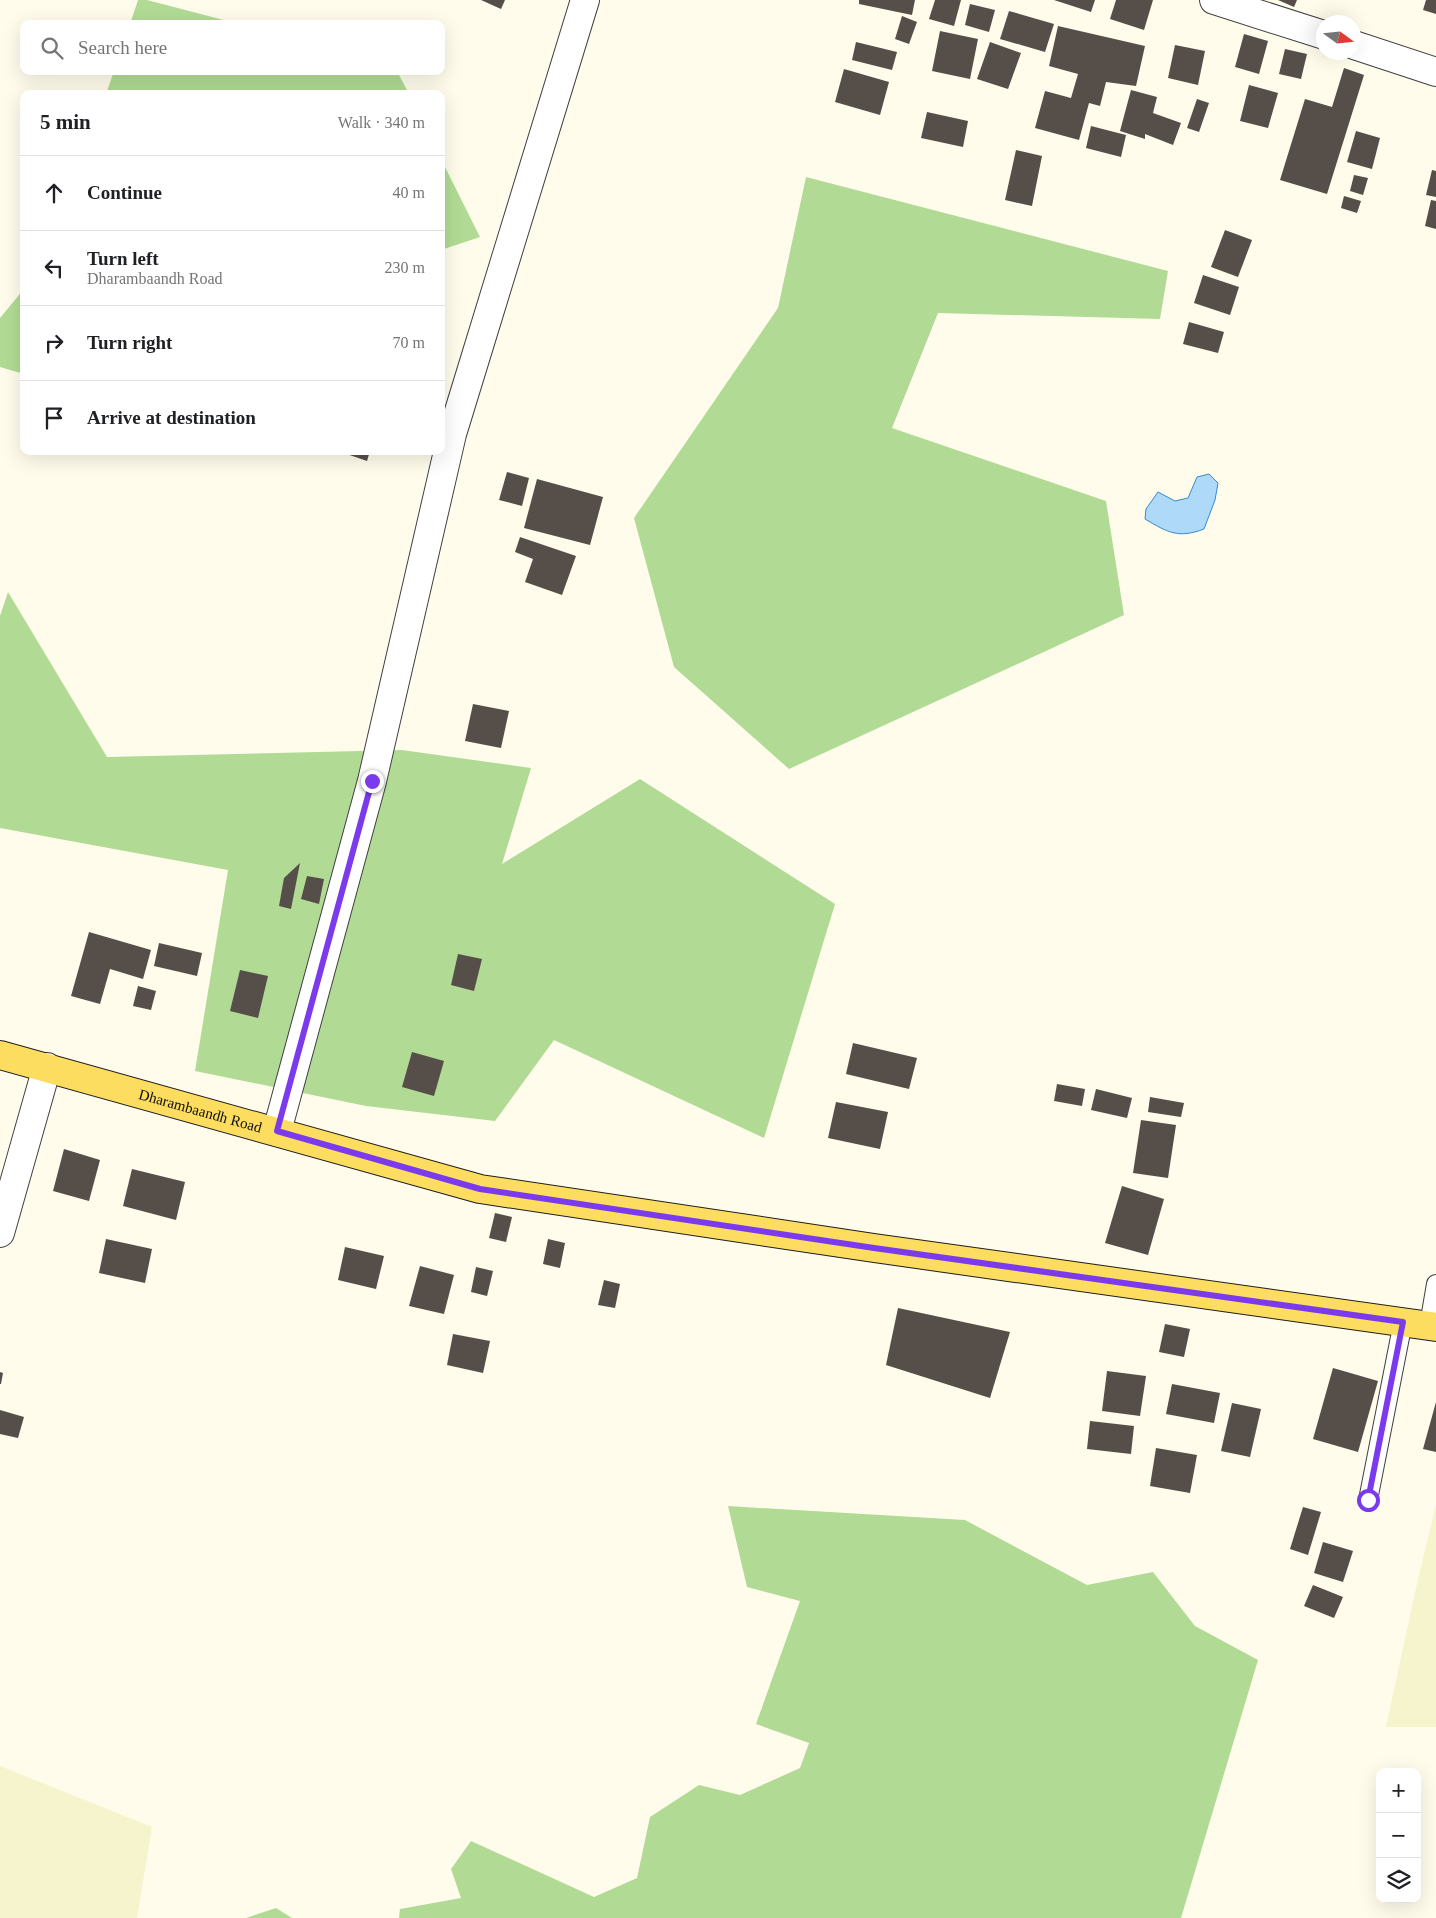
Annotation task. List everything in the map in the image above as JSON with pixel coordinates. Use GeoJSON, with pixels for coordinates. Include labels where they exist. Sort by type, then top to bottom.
{"type":"FeatureCollection","features":[{"type":"Feature","properties":{"kind":"main road","name":"Dharambaandh Road"},"geometry":{"type":"LineString","coordinates":[[0,1055],[480,1189],[874,1248],[1433,1326]]}},
{"type":"Feature","properties":{"kind":"street"},"geometry":{"type":"LineString","coordinates":[[277,1131],[372,781],[452,434],[585,0]]}},
{"type":"Feature","properties":{"kind":"street"},"geometry":{"type":"LineString","coordinates":[[1214,0],[1316,32]]}},
{"type":"Feature","properties":{"kind":"street"},"geometry":{"type":"LineString","coordinates":[[1361,47],[1436,72]]}},
{"type":"Feature","properties":{"kind":"street"},"geometry":{"type":"LineString","coordinates":[[0,1234],[47,1067]]}},
{"type":"Feature","properties":{"kind":"lane"},"geometry":{"type":"LineString","coordinates":[[1433,1326],[1436,1284]]}},
{"type":"Feature","properties":{"kind":"lane"},"geometry":{"type":"LineString","coordinates":[[1368,1500],[1403,1322]]}},
{"type":"Feature","properties":{"kind":"green space"},"geometry":{"type":"Polygon","coordinates":[[[138,0],[147,0],[224,20],[131,20],[138,0]]]}},
{"type":"Feature","properties":{"kind":"green space"},"geometry":{"type":"Polygon","coordinates":[[[113,75],[399,75],[407,90],[107,90],[113,75]]]}},
{"type":"Feature","properties":{"kind":"green space"},"geometry":{"type":"Polygon","coordinates":[[[445,167],[480,237],[445,249],[445,167]]]}},
{"type":"Feature","properties":{"kind":"green space"},"geometry":{"type":"Polygon","coordinates":[[[806,177],[1168,271],[1160,319],[938,313],[892,428],[1106,501],[1124,615],[789,769],[674,667],[634,518],[778,308],[806,177]]]}},
{"type":"Feature","properties":{"kind":"green space"},"geometry":{"type":"Polygon","coordinates":[[[20,294],[20,373],[0,367],[0,318],[20,294]]]}},
{"type":"Feature","properties":{"kind":"green space"},"geometry":{"type":"Polygon","coordinates":[[[8,592],[107,757],[402,750],[531,768],[502,864],[640,779],[835,904],[764,1138],[554,1040],[495,1121],[366,1106],[195,1071],[228,870],[0,828],[0,616],[8,592]]]}},
{"type":"Feature","properties":{"kind":"green space"},"geometry":{"type":"Polygon","coordinates":[[[1436,1504],[1436,1727],[1386,1727],[1416,1588],[1436,1504]]]}},
{"type":"Feature","properties":{"kind":"green space"},"geometry":{"type":"Polygon","coordinates":[[[728,1506],[965,1520],[1087,1585],[1153,1572],[1195,1626],[1258,1660],[1181,1918],[399,1918],[400,1909],[461,1898],[451,1869],[471,1841],[594,1897],[637,1878],[650,1817],[699,1785],[740,1795],[800,1768],[809,1743],[756,1724],[800,1601],[747,1587],[728,1506]]]}},
{"type":"Feature","properties":{"kind":"green space"},"geometry":{"type":"Polygon","coordinates":[[[0,1766],[152,1827],[137,1918],[0,1918],[0,1766]]]}},
{"type":"Feature","properties":{"kind":"green space"},"geometry":{"type":"Polygon","coordinates":[[[276,1908],[292,1918],[246,1918],[276,1908]]]}},
{"type":"Feature","properties":{"kind":"water"},"geometry":{"type":"Polygon","coordinates":[[[1209,474],[1218,483],[1215,500],[1204,529],[1180,534],[1173,533],[1145,519],[1146,509],[1158,492],[1175,501],[1188,498],[1197,477],[1209,474]]]}},
{"type":"Feature","properties":{"kind":"building"},"geometry":{"type":"Polygon","coordinates":[[[481,0],[505,0],[501,9],[481,0]]]}},
{"type":"Feature","properties":{"kind":"building"},"geometry":{"type":"Polygon","coordinates":[[[859,0],[915,0],[912,15],[859,4],[859,0]]]}},
{"type":"Feature","properties":{"kind":"building"},"geometry":{"type":"Polygon","coordinates":[[[935,0],[961,0],[954,26],[929,19],[935,0]]]}},
{"type":"Feature","properties":{"kind":"building"},"geometry":{"type":"Polygon","coordinates":[[[1054,0],[1095,0],[1091,12],[1054,0]]]}},
{"type":"Feature","properties":{"kind":"building"},"geometry":{"type":"Polygon","coordinates":[[[1116,0],[1153,0],[1144,30],[1110,19],[1116,0]]]}},
{"type":"Feature","properties":{"kind":"building"},"geometry":{"type":"Polygon","coordinates":[[[1278,0],[1297,0],[1294,7],[1278,0]]]}},
{"type":"Feature","properties":{"kind":"building"},"geometry":{"type":"Polygon","coordinates":[[[1426,0],[1436,0],[1436,14],[1423,10],[1426,0]]]}},
{"type":"Feature","properties":{"kind":"building"},"geometry":{"type":"Polygon","coordinates":[[[970,4],[995,10],[989,32],[965,25],[970,4]]]}},
{"type":"Feature","properties":{"kind":"building"},"geometry":{"type":"Polygon","coordinates":[[[1009,11],[1054,24],[1045,52],[1000,39],[1009,11]]]}},
{"type":"Feature","properties":{"kind":"building"},"geometry":{"type":"Polygon","coordinates":[[[902,16],[917,22],[909,44],[895,39],[902,16]]]}},
{"type":"Feature","properties":{"kind":"building"},"geometry":{"type":"Polygon","coordinates":[[[1058,26],[1145,46],[1136,86],[1106,82],[1100,106],[1089,103],[1079,140],[1035,128],[1045,91],[1071,98],[1078,74],[1049,66],[1058,26]]]}},
{"type":"Feature","properties":{"kind":"building"},"geometry":{"type":"Polygon","coordinates":[[[940,31],[978,39],[970,79],[932,71],[940,31]]]}},
{"type":"Feature","properties":{"kind":"building"},"geometry":{"type":"Polygon","coordinates":[[[1244,34],[1268,41],[1259,74],[1235,67],[1244,34]]]}},
{"type":"Feature","properties":{"kind":"building"},"geometry":{"type":"Polygon","coordinates":[[[856,42],[897,52],[892,70],[852,60],[856,42]]]}},
{"type":"Feature","properties":{"kind":"building"},"geometry":{"type":"Polygon","coordinates":[[[990,42],[1021,53],[1008,89],[977,79],[990,42]]]}},
{"type":"Feature","properties":{"kind":"building"},"geometry":{"type":"Polygon","coordinates":[[[1175,45],[1205,51],[1198,85],[1168,78],[1175,45]]]}},
{"type":"Feature","properties":{"kind":"building"},"geometry":{"type":"Polygon","coordinates":[[[1285,49],[1307,54],[1301,79],[1279,74],[1285,49]]]}},
{"type":"Feature","properties":{"kind":"building"},"geometry":{"type":"Polygon","coordinates":[[[1344,68],[1364,75],[1327,194],[1280,180],[1305,99],[1332,107],[1344,68]]]}},
{"type":"Feature","properties":{"kind":"building"},"geometry":{"type":"Polygon","coordinates":[[[844,69],[889,82],[880,115],[835,102],[844,69]]]}},
{"type":"Feature","properties":{"kind":"building"},"geometry":{"type":"Polygon","coordinates":[[[1249,85],[1278,93],[1268,128],[1240,121],[1249,85]]]}},
{"type":"Feature","properties":{"kind":"building"},"geometry":{"type":"Polygon","coordinates":[[[1131,90],[1157,97],[1153,113],[1181,123],[1173,145],[1145,134],[1145,139],[1120,131],[1131,90]]]}},
{"type":"Feature","properties":{"kind":"building"},"geometry":{"type":"Polygon","coordinates":[[[1197,99],[1209,103],[1199,132],[1187,128],[1197,99]]]}},
{"type":"Feature","properties":{"kind":"building"},"geometry":{"type":"Polygon","coordinates":[[[927,112],[968,121],[963,147],[921,138],[927,112]]]}},
{"type":"Feature","properties":{"kind":"building"},"geometry":{"type":"Polygon","coordinates":[[[1091,126],[1126,135],[1121,157],[1086,148],[1091,126]]]}},
{"type":"Feature","properties":{"kind":"building"},"geometry":{"type":"Polygon","coordinates":[[[1356,131],[1380,138],[1372,169],[1347,162],[1356,131]]]}},
{"type":"Feature","properties":{"kind":"building"},"geometry":{"type":"Polygon","coordinates":[[[1016,150],[1042,156],[1032,206],[1005,200],[1016,150]]]}},
{"type":"Feature","properties":{"kind":"building"},"geometry":{"type":"Polygon","coordinates":[[[1432,170],[1436,171],[1436,197],[1426,195],[1432,170]]]}},
{"type":"Feature","properties":{"kind":"building"},"geometry":{"type":"Polygon","coordinates":[[[1354,175],[1368,178],[1363,195],[1350,191],[1354,175]]]}},
{"type":"Feature","properties":{"kind":"building"},"geometry":{"type":"Polygon","coordinates":[[[1344,196],[1361,201],[1357,213],[1341,208],[1344,196]]]}},
{"type":"Feature","properties":{"kind":"building"},"geometry":{"type":"Polygon","coordinates":[[[1431,200],[1436,201],[1436,229],[1425,226],[1431,200]]]}},
{"type":"Feature","properties":{"kind":"building"},"geometry":{"type":"Polygon","coordinates":[[[1225,230],[1252,240],[1238,277],[1211,267],[1225,230]]]}},
{"type":"Feature","properties":{"kind":"building"},"geometry":{"type":"Polygon","coordinates":[[[1203,275],[1239,287],[1230,315],[1194,303],[1203,275]]]}},
{"type":"Feature","properties":{"kind":"building"},"geometry":{"type":"Polygon","coordinates":[[[1189,322],[1224,332],[1218,353],[1183,344],[1189,322]]]}},
{"type":"Feature","properties":{"kind":"building"},"geometry":{"type":"Polygon","coordinates":[[[350,455],[369,455],[367,461],[350,455]]]}},
{"type":"Feature","properties":{"kind":"building"},"geometry":{"type":"Polygon","coordinates":[[[507,472],[529,478],[522,506],[499,500],[507,472]]]}},
{"type":"Feature","properties":{"kind":"building"},"geometry":{"type":"Polygon","coordinates":[[[537,479],[603,497],[590,545],[524,528],[537,479]]]}},
{"type":"Feature","properties":{"kind":"building"},"geometry":{"type":"Polygon","coordinates":[[[520,537],[576,556],[562,595],[525,582],[533,559],[515,552],[520,537]]]}},
{"type":"Feature","properties":{"kind":"building"},"geometry":{"type":"Polygon","coordinates":[[[473,704],[509,711],[501,748],[465,741],[473,704]]]}},
{"type":"Feature","properties":{"kind":"building"},"geometry":{"type":"Polygon","coordinates":[[[300,863],[291,909],[279,906],[284,878],[300,863]]]}},
{"type":"Feature","properties":{"kind":"building"},"geometry":{"type":"Polygon","coordinates":[[[307,876],[324,879],[319,904],[301,899],[307,876]]]}},
{"type":"Feature","properties":{"kind":"building"},"geometry":{"type":"Polygon","coordinates":[[[89,932],[151,950],[143,979],[110,969],[100,1004],[71,996],[89,932]]]}},
{"type":"Feature","properties":{"kind":"building"},"geometry":{"type":"Polygon","coordinates":[[[159,943],[202,953],[197,976],[154,966],[159,943]]]}},
{"type":"Feature","properties":{"kind":"building"},"geometry":{"type":"Polygon","coordinates":[[[458,954],[482,959],[474,991],[451,985],[458,954]]]}},
{"type":"Feature","properties":{"kind":"building"},"geometry":{"type":"Polygon","coordinates":[[[240,970],[268,976],[258,1018],[230,1011],[240,970]]]}},
{"type":"Feature","properties":{"kind":"building"},"geometry":{"type":"Polygon","coordinates":[[[138,986],[156,991],[151,1010],[133,1006],[138,986]]]}},
{"type":"Feature","properties":{"kind":"building"},"geometry":{"type":"Polygon","coordinates":[[[853,1043],[917,1058],[909,1089],[846,1074],[853,1043]]]}},
{"type":"Feature","properties":{"kind":"building"},"geometry":{"type":"Polygon","coordinates":[[[412,1052],[444,1061],[434,1096],[402,1087],[412,1052]]]}},
{"type":"Feature","properties":{"kind":"building"},"geometry":{"type":"Polygon","coordinates":[[[1057,1084],[1085,1089],[1082,1106],[1054,1101],[1057,1084]]]}},
{"type":"Feature","properties":{"kind":"building"},"geometry":{"type":"Polygon","coordinates":[[[1096,1089],[1132,1098],[1127,1118],[1091,1110],[1096,1089]]]}},
{"type":"Feature","properties":{"kind":"building"},"geometry":{"type":"Polygon","coordinates":[[[1150,1097],[1184,1103],[1181,1117],[1148,1112],[1150,1097]]]}},
{"type":"Feature","properties":{"kind":"building"},"geometry":{"type":"Polygon","coordinates":[[[836,1102],[888,1112],[880,1149],[828,1138],[836,1102]]]}},
{"type":"Feature","properties":{"kind":"building"},"geometry":{"type":"Polygon","coordinates":[[[1141,1120],[1176,1125],[1168,1178],[1133,1173],[1141,1120]]]}},
{"type":"Feature","properties":{"kind":"building"},"geometry":{"type":"Polygon","coordinates":[[[64,1149],[100,1160],[89,1201],[53,1191],[64,1149]]]}},
{"type":"Feature","properties":{"kind":"building"},"geometry":{"type":"Polygon","coordinates":[[[132,1169],[185,1182],[176,1220],[123,1206],[132,1169]]]}},
{"type":"Feature","properties":{"kind":"building"},"geometry":{"type":"Polygon","coordinates":[[[1122,1186],[1164,1199],[1148,1255],[1105,1243],[1122,1186]]]}},
{"type":"Feature","properties":{"kind":"building"},"geometry":{"type":"Polygon","coordinates":[[[495,1213],[512,1217],[506,1242],[489,1238],[495,1213]]]}},
{"type":"Feature","properties":{"kind":"building"},"geometry":{"type":"Polygon","coordinates":[[[106,1239],[152,1249],[145,1283],[99,1273],[106,1239]]]}},
{"type":"Feature","properties":{"kind":"building"},"geometry":{"type":"Polygon","coordinates":[[[548,1239],[565,1243],[560,1268],[543,1264],[548,1239]]]}},
{"type":"Feature","properties":{"kind":"building"},"geometry":{"type":"Polygon","coordinates":[[[345,1247],[384,1256],[376,1289],[338,1280],[345,1247]]]}},
{"type":"Feature","properties":{"kind":"building"},"geometry":{"type":"Polygon","coordinates":[[[420,1266],[454,1275],[444,1314],[409,1306],[420,1266]]]}},
{"type":"Feature","properties":{"kind":"building"},"geometry":{"type":"Polygon","coordinates":[[[476,1267],[493,1271],[487,1296],[471,1292],[476,1267]]]}},
{"type":"Feature","properties":{"kind":"building"},"geometry":{"type":"Polygon","coordinates":[[[604,1280],[620,1284],[615,1308],[598,1305],[604,1280]]]}},
{"type":"Feature","properties":{"kind":"building"},"geometry":{"type":"Polygon","coordinates":[[[898,1308],[1010,1332],[990,1398],[886,1365],[898,1308]]]}},
{"type":"Feature","properties":{"kind":"building"},"geometry":{"type":"Polygon","coordinates":[[[1165,1324],[1190,1329],[1184,1357],[1159,1352],[1165,1324]]]}},
{"type":"Feature","properties":{"kind":"building"},"geometry":{"type":"Polygon","coordinates":[[[453,1334],[490,1341],[483,1373],[447,1365],[453,1334]]]}},
{"type":"Feature","properties":{"kind":"building"},"geometry":{"type":"Polygon","coordinates":[[[1333,1368],[1378,1381],[1358,1452],[1313,1439],[1333,1368]]]}},
{"type":"Feature","properties":{"kind":"building"},"geometry":{"type":"Polygon","coordinates":[[[1107,1371],[1146,1376],[1140,1416],[1102,1411],[1107,1371]]]}},
{"type":"Feature","properties":{"kind":"building"},"geometry":{"type":"Polygon","coordinates":[[[0,1372],[3,1373],[1,1384],[0,1384],[0,1372]]]}},
{"type":"Feature","properties":{"kind":"building"},"geometry":{"type":"Polygon","coordinates":[[[1172,1384],[1220,1393],[1214,1423],[1166,1414],[1172,1384]]]}},
{"type":"Feature","properties":{"kind":"building"},"geometry":{"type":"Polygon","coordinates":[[[1436,1402],[1436,1452],[1423,1449],[1436,1402]]]}},
{"type":"Feature","properties":{"kind":"building"},"geometry":{"type":"Polygon","coordinates":[[[1232,1403],[1261,1409],[1250,1457],[1221,1451],[1232,1403]]]}},
{"type":"Feature","properties":{"kind":"building"},"geometry":{"type":"Polygon","coordinates":[[[0,1410],[24,1417],[18,1438],[0,1434],[0,1410]]]}},
{"type":"Feature","properties":{"kind":"building"},"geometry":{"type":"Polygon","coordinates":[[[1090,1421],[1134,1426],[1131,1454],[1087,1449],[1090,1421]]]}},
{"type":"Feature","properties":{"kind":"building"},"geometry":{"type":"Polygon","coordinates":[[[1156,1448],[1197,1455],[1190,1493],[1150,1486],[1156,1448]]]}},
{"type":"Feature","properties":{"kind":"building"},"geometry":{"type":"Polygon","coordinates":[[[1303,1507],[1321,1512],[1308,1555],[1290,1549],[1303,1507]]]}},
{"type":"Feature","properties":{"kind":"building"},"geometry":{"type":"Polygon","coordinates":[[[1323,1542],[1353,1551],[1343,1582],[1314,1573],[1323,1542]]]}},
{"type":"Feature","properties":{"kind":"building"},"geometry":{"type":"Polygon","coordinates":[[[1313,1585],[1343,1597],[1334,1618],[1304,1606],[1313,1585]]]}},
{"type":"Feature","properties":{"kind":"route"},"geometry":{"type":"LineString","coordinates":[[372,781],[277,1131],[480,1189],[874,1248],[1403,1322],[1368,1500]]}}]}
